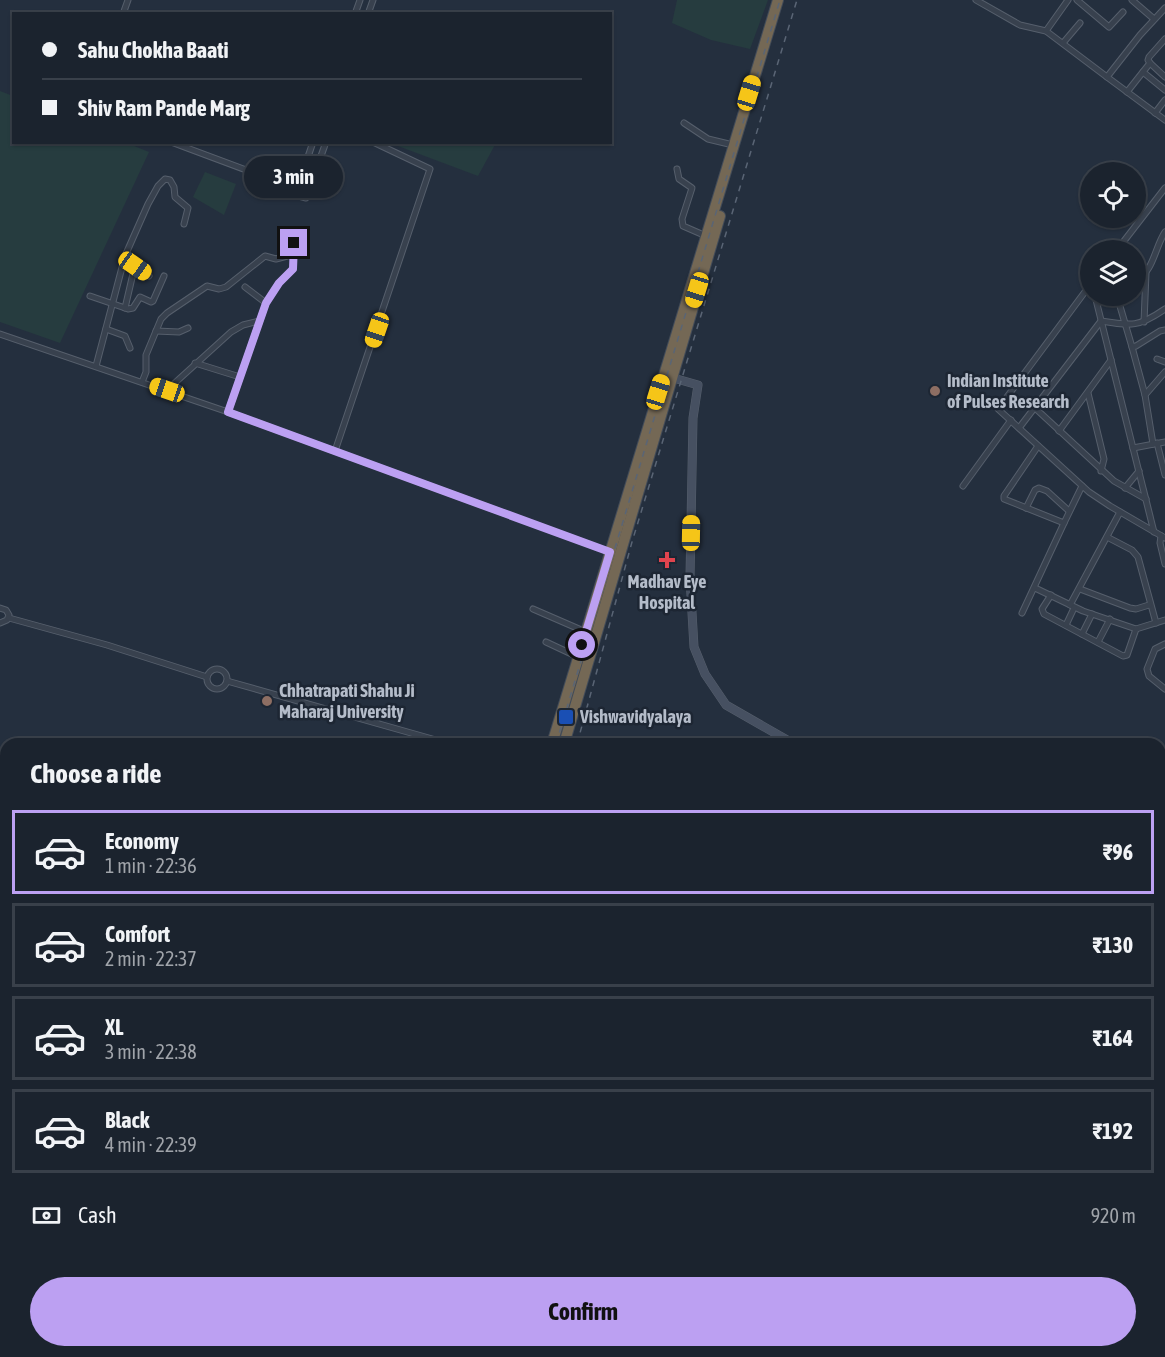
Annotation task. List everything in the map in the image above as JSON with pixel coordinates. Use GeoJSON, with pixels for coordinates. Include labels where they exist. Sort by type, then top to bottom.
{"type":"FeatureCollection","features":[{"type":"Feature","properties":{"kind":"highway"},"geometry":{"type":"LineString","coordinates":[[554,738],[586,632],[615,553],[670,377],[774,25],[778,0]]}},
{"type":"Feature","properties":{"kind":"highway"},"geometry":{"type":"LineString","coordinates":[[566,738],[615,553],[733,145],[774,25],[785,0]]}},
{"type":"Feature","properties":{"kind":"street"},"geometry":{"type":"LineString","coordinates":[[976,0],[1020,25],[1046,31],[1165,120]]}},
{"type":"Feature","properties":{"kind":"street"},"geometry":{"type":"LineString","coordinates":[[1046,31],[1068,0]]}},
{"type":"Feature","properties":{"kind":"street"},"geometry":{"type":"LineString","coordinates":[[1077,0],[1109,27],[1123,12]]}},
{"type":"Feature","properties":{"kind":"street"},"geometry":{"type":"LineString","coordinates":[[1132,0],[1154,19]]}},
{"type":"Feature","properties":{"kind":"street"},"geometry":{"type":"LineString","coordinates":[[1107,77],[1165,8]]}},
{"type":"Feature","properties":{"kind":"street"},"geometry":{"type":"LineString","coordinates":[[1063,43],[1080,23]]}},
{"type":"Feature","properties":{"kind":"street"},"geometry":{"type":"LineString","coordinates":[[1165,39],[1148,60],[1165,77]]}},
{"type":"Feature","properties":{"kind":"street"},"geometry":{"type":"LineString","coordinates":[[1127,92],[1150,63]]}},
{"type":"Feature","properties":{"kind":"street"},"geometry":{"type":"LineString","coordinates":[[1143,72],[1165,90]]}},
{"type":"Feature","properties":{"kind":"street"},"geometry":{"type":"LineString","coordinates":[[1155,113],[1165,100]]}},
{"type":"Feature","properties":{"kind":"street"},"geometry":{"type":"LineString","coordinates":[[684,123],[708,139],[733,145]]}},
{"type":"Feature","properties":{"kind":"street"},"geometry":{"type":"LineString","coordinates":[[176,144],[306,198],[325,144]]}},
{"type":"Feature","properties":{"kind":"street"},"geometry":{"type":"LineString","coordinates":[[296,192],[312,144]]}},
{"type":"Feature","properties":{"kind":"street"},"geometry":{"type":"LineString","coordinates":[[335,451],[430,169],[378,144]]}},
{"type":"Feature","properties":{"kind":"street"},"geometry":{"type":"LineString","coordinates":[[677,169],[679,179],[692,188],[682,226],[706,236]]}},
{"type":"Feature","properties":{"kind":"street"},"geometry":{"type":"LineString","coordinates":[[96,366],[125,258],[148,204],[158,186],[165,179],[170,180],[177,199],[188,208],[184,224]]}},
{"type":"Feature","properties":{"kind":"street"},"geometry":{"type":"LineString","coordinates":[[1125,240],[1165,188]]}},
{"type":"Feature","properties":{"kind":"street"},"geometry":{"type":"LineString","coordinates":[[1146,273],[1165,232]]}},
{"type":"Feature","properties":{"kind":"street"},"geometry":{"type":"LineString","coordinates":[[228,412],[266,303],[279,283],[293,269],[294,243]]}},
{"type":"Feature","properties":{"kind":"street"},"geometry":{"type":"LineString","coordinates":[[142,382],[146,372],[146,355],[164,316],[204,288],[226,287],[265,256],[276,259],[295,254]]}},
{"type":"Feature","properties":{"kind":"street"},"geometry":{"type":"LineString","coordinates":[[125,258],[149,276]]}},
{"type":"Feature","properties":{"kind":"street"},"geometry":{"type":"LineString","coordinates":[[125,308],[135,266]]}},
{"type":"Feature","properties":{"kind":"street"},"geometry":{"type":"LineString","coordinates":[[90,296],[125,308],[135,307],[140,297],[153,301],[164,276]]}},
{"type":"Feature","properties":{"kind":"street"},"geometry":{"type":"LineString","coordinates":[[245,287],[266,303]]}},
{"type":"Feature","properties":{"kind":"street"},"geometry":{"type":"LineString","coordinates":[[1080,298],[998,409],[1082,486],[1163,537],[1160,543],[1165,564]]}},
{"type":"Feature","properties":{"kind":"street"},"geometry":{"type":"LineString","coordinates":[[1097,306],[1154,532]]}},
{"type":"Feature","properties":{"kind":"street"},"geometry":{"type":"LineString","coordinates":[[1120,306],[1165,475]]}},
{"type":"Feature","properties":{"kind":"street"},"geometry":{"type":"LineString","coordinates":[[1144,322],[1145,306]]}},
{"type":"Feature","properties":{"kind":"street"},"geometry":{"type":"LineString","coordinates":[[1101,321],[1125,325],[1144,322],[1165,309]]}},
{"type":"Feature","properties":{"kind":"street"},"geometry":{"type":"LineString","coordinates":[[167,390],[236,328],[259,321]]}},
{"type":"Feature","properties":{"kind":"street"},"geometry":{"type":"LineString","coordinates":[[1019,428],[1101,321]]}},
{"type":"Feature","properties":{"kind":"street"},"geometry":{"type":"LineString","coordinates":[[156,331],[176,333],[188,328]]}},
{"type":"Feature","properties":{"kind":"street"},"geometry":{"type":"LineString","coordinates":[[106,329],[125,336],[130,348]]}},
{"type":"Feature","properties":{"kind":"street"},"geometry":{"type":"LineString","coordinates":[[1132,347],[1165,330]]}},
{"type":"Feature","properties":{"kind":"street"},"geometry":{"type":"LineString","coordinates":[[0,334],[167,390],[615,553]]}},
{"type":"Feature","properties":{"kind":"street"},"geometry":{"type":"LineString","coordinates":[[1157,359],[1165,362]]}},
{"type":"Feature","properties":{"kind":"street"},"geometry":{"type":"LineString","coordinates":[[1059,431],[1111,360]]}},
{"type":"Feature","properties":{"kind":"street"},"geometry":{"type":"LineString","coordinates":[[195,363],[240,377]]}},
{"type":"Feature","properties":{"kind":"street"},"geometry":{"type":"LineString","coordinates":[[1145,395],[1165,372]]}},
{"type":"Feature","properties":{"kind":"street"},"geometry":{"type":"LineString","coordinates":[[670,377],[698,385],[693,418],[690,578],[694,647],[705,674],[726,705],[784,738]]}},
{"type":"Feature","properties":{"kind":"street"},"geometry":{"type":"LineString","coordinates":[[1088,393],[1104,459],[1101,471]]}},
{"type":"Feature","properties":{"kind":"street"},"geometry":{"type":"LineString","coordinates":[[1035,408],[1101,471],[1146,499]]}},
{"type":"Feature","properties":{"kind":"street"},"geometry":{"type":"LineString","coordinates":[[963,486],[1011,420]]}},
{"type":"Feature","properties":{"kind":"street"},"geometry":{"type":"LineString","coordinates":[[1133,448],[1165,442]]}},
{"type":"Feature","properties":{"kind":"street"},"geometry":{"type":"LineString","coordinates":[[1038,446],[1003,498],[1064,523]]}},
{"type":"Feature","properties":{"kind":"street"},"geometry":{"type":"LineString","coordinates":[[1125,488],[1139,471]]}},
{"type":"Feature","properties":{"kind":"street"},"geometry":{"type":"LineString","coordinates":[[1022,613],[1082,486]]}},
{"type":"Feature","properties":{"kind":"street"},"geometry":{"type":"LineString","coordinates":[[1026,508],[1035,490],[1039,488],[1047,491],[1070,511]]}},
{"type":"Feature","properties":{"kind":"street"},"geometry":{"type":"LineString","coordinates":[[1066,626],[1080,589],[1120,512]]}},
{"type":"Feature","properties":{"kind":"street"},"geometry":{"type":"LineString","coordinates":[[1107,537],[1132,550],[1138,557],[1156,623]]}},
{"type":"Feature","properties":{"kind":"street"},"geometry":{"type":"LineString","coordinates":[[1035,588],[1072,607],[1136,629],[1165,620]]}},
{"type":"Feature","properties":{"kind":"street"},"geometry":{"type":"LineString","coordinates":[[1080,589],[1130,608],[1137,609],[1149,605]]}},
{"type":"Feature","properties":{"kind":"street"},"geometry":{"type":"LineString","coordinates":[[1051,595],[1042,613],[1126,656],[1136,629]]}},
{"type":"Feature","properties":{"kind":"street"},"geometry":{"type":"LineString","coordinates":[[0,608],[8,612],[9,618]]}},
{"type":"Feature","properties":{"kind":"street"},"geometry":{"type":"LineString","coordinates":[[533,609],[586,632]]}},
{"type":"Feature","properties":{"kind":"street"},"geometry":{"type":"LineString","coordinates":[[1082,634],[1092,614]]}},
{"type":"Feature","properties":{"kind":"street"},"geometry":{"type":"LineString","coordinates":[[0,623],[9,618]]}},
{"type":"Feature","properties":{"kind":"street"},"geometry":{"type":"LineString","coordinates":[[9,618],[107,645],[207,677]]}},
{"type":"Feature","properties":{"kind":"street"},"geometry":{"type":"LineString","coordinates":[[1098,642],[1110,619]]}},
{"type":"Feature","properties":{"kind":"street"},"geometry":{"type":"LineString","coordinates":[[546,642],[578,657]]}},
{"type":"Feature","properties":{"kind":"street"},"geometry":{"type":"LineString","coordinates":[[1165,644],[1155,649],[1151,655],[1147,672],[1152,680],[1165,689]]}},
{"type":"Feature","properties":{"kind":"street"},"geometry":{"type":"LineString","coordinates":[[219,669],[225,673],[227,681],[222,687],[214,689],[208,684],[207,677],[211,670],[219,669]]}},
{"type":"Feature","properties":{"kind":"street"},"geometry":{"type":"LineString","coordinates":[[227,681],[429,738]]}},
{"type":"Feature","properties":{"kind":"green space"},"geometry":{"type":"Polygon","coordinates":[[[677,0],[768,0],[750,49],[711,40],[672,23],[677,0]]]}},
{"type":"Feature","properties":{"kind":"green space"},"geometry":{"type":"Polygon","coordinates":[[[0,91],[12,96],[12,144],[129,144],[149,152],[60,343],[0,322],[0,91]]]}},
{"type":"Feature","properties":{"kind":"green space"},"geometry":{"type":"Polygon","coordinates":[[[393,144],[495,144],[478,176],[393,144]]]}},
{"type":"Feature","properties":{"kind":"green space"},"geometry":{"type":"Polygon","coordinates":[[[205,172],[236,184],[224,215],[193,197],[205,172]]]}},
{"type":"Feature","properties":{"kind":"railway"},"geometry":{"type":"LineString","coordinates":[[558,738],[780,0]]}},
{"type":"Feature","properties":{"kind":"railway"},"geometry":{"type":"LineString","coordinates":[[579,738],[632,542],[797,0]]}},
{"type":"Feature","properties":{"kind":"place","name":"Indian Institute of Pulses Research"},"geometry":{"type":"Point","coordinates":[935,391]}},
{"type":"Feature","properties":{"kind":"place","name":"Madhav Eye Hospital"},"geometry":{"type":"Point","coordinates":[667,560]}},
{"type":"Feature","properties":{"kind":"place","name":"Chhatrapati Shahu Ji Maharaj University"},"geometry":{"type":"Point","coordinates":[267,701]}},
{"type":"Feature","properties":{"kind":"place","name":"Vishwavidyalaya"},"geometry":{"type":"Point","coordinates":[566,717]}},
{"type":"Feature","properties":{"kind":"route"},"geometry":{"type":"LineString","coordinates":[[294,243],[293,269],[279,283],[266,303],[228,412],[610,552],[582,645]]}}]}
